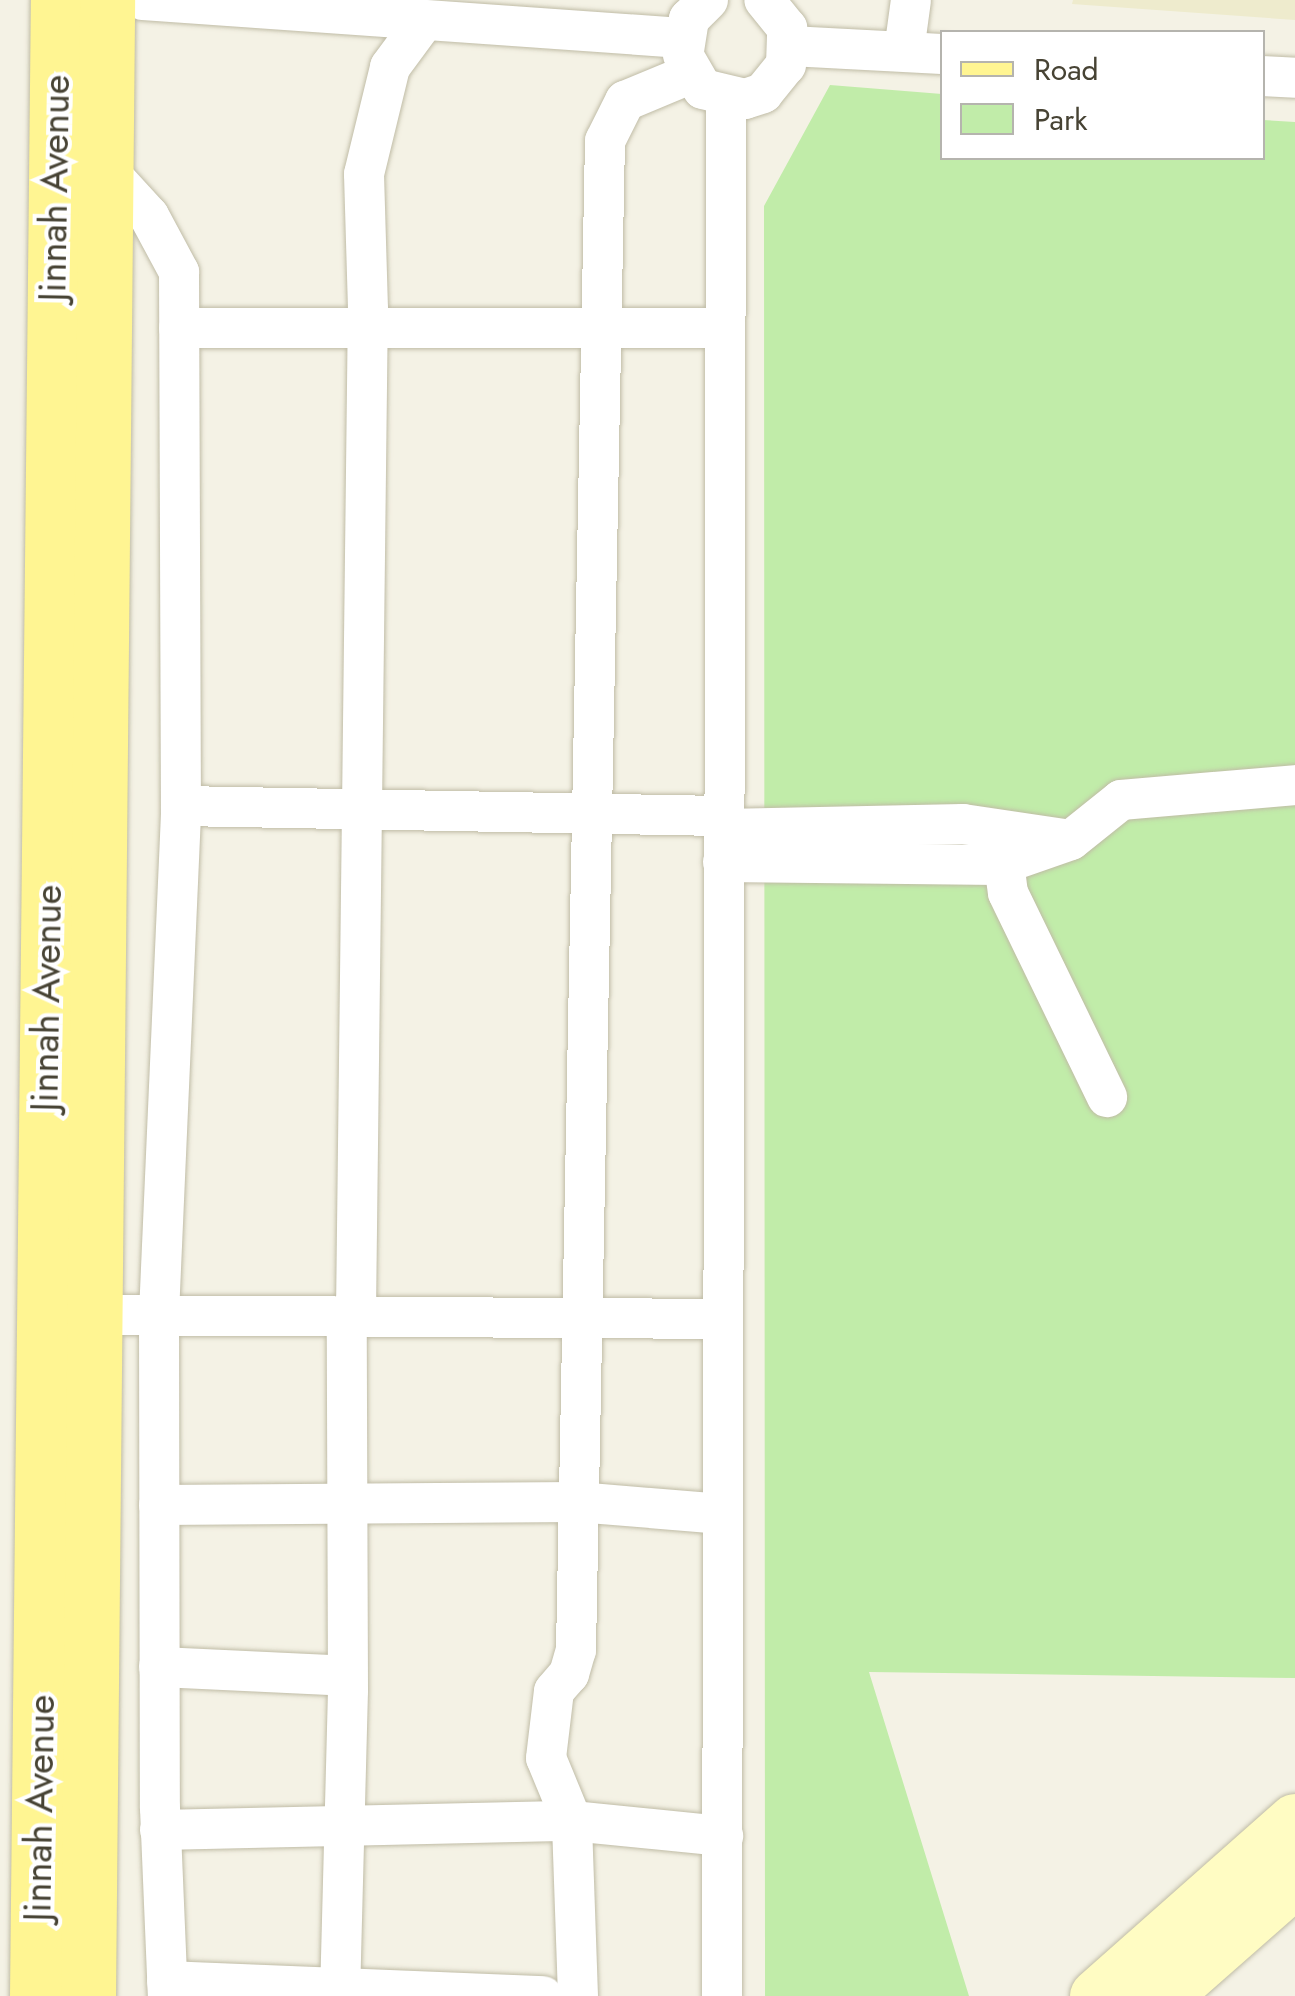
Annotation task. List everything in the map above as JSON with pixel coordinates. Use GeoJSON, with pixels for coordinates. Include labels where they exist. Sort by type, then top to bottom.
{"type":"FeatureCollection","features":[{"type":"Feature","properties":{"kind":"main road","name":"Jinnah Avenue"},"geometry":{"type":"LineString","coordinates":[[37,1996],[58,0]]}},
{"type":"Feature","properties":{"kind":"main road","name":"Jinnah Avenue"},"geometry":{"type":"LineString","coordinates":[[88,1996],[106,0]]}},
{"type":"Feature","properties":{"kind":"main road"},"geometry":{"type":"LineString","coordinates":[[1097,1996],[1295,1821]]}},
{"type":"Feature","properties":{"kind":"main road"},"geometry":{"type":"LineString","coordinates":[[1162,1996],[1295,1879]]}},
{"type":"Feature","properties":{"kind":"street"},"geometry":{"type":"LineString","coordinates":[[143,0],[424,21],[686,56],[726,98],[722,1996]]}},
{"type":"Feature","properties":{"kind":"street"},"geometry":{"type":"LineString","coordinates":[[578,1996],[572,1821],[546,1758],[554,1691],[569,1674],[576,1650],[588,810],[606,141],[625,101],[686,56],[689,18],[708,0]]}},
{"type":"Feature","properties":{"kind":"street"},"geometry":{"type":"LineString","coordinates":[[726,98],[763,93],[777,81],[790,46],[787,28],[764,0]]}},
{"type":"Feature","properties":{"kind":"street"},"geometry":{"type":"LineString","coordinates":[[790,46],[923,53],[911,0]]}},
{"type":"Feature","properties":{"kind":"street"},"geometry":{"type":"LineString","coordinates":[[340,1990],[368,323],[364,174],[390,67],[424,21]]}},
{"type":"Feature","properties":{"kind":"street"},"geometry":{"type":"LineString","coordinates":[[1265,76],[1295,78]]}},
{"type":"Feature","properties":{"kind":"street"},"geometry":{"type":"LineString","coordinates":[[105,168],[168,246],[179,272],[181,806],[159,1314],[160,1830],[168,1989],[544,1996]]}},
{"type":"Feature","properties":{"kind":"street"},"geometry":{"type":"LineString","coordinates":[[180,328],[368,323],[724,328]]}},
{"type":"Feature","properties":{"kind":"street"},"geometry":{"type":"LineString","coordinates":[[181,806],[588,810],[724,836],[1000,847],[1071,840],[1121,800],[1295,785]]}},
{"type":"Feature","properties":{"kind":"street"},"geometry":{"type":"LineString","coordinates":[[1000,847],[1107,1097]]}},
{"type":"Feature","properties":{"kind":"street"},"geometry":{"type":"LineString","coordinates":[[94,1315],[351,1313],[723,1319]]}},
{"type":"Feature","properties":{"kind":"street"},"geometry":{"type":"LineString","coordinates":[[159,1505],[576,1502],[723,1514]]}},
{"type":"Feature","properties":{"kind":"street"},"geometry":{"type":"LineString","coordinates":[[159,1667],[348,1676]]}},
{"type":"Feature","properties":{"kind":"street"},"geometry":{"type":"LineString","coordinates":[[160,1830],[572,1821],[723,1836]]}},
{"type":"Feature","properties":{"kind":"shaded area"},"geometry":{"type":"Polygon","coordinates":[[[1073,0],[1295,0],[1295,20],[1072,4],[1073,0]]]}},
{"type":"Feature","properties":{"kind":"green space"},"geometry":{"type":"Polygon","coordinates":[[[830,85],[940,94],[940,160],[1265,160],[1265,120],[1295,122],[1295,1678],[869,1672],[969,1996],[765,1996],[764,206],[830,85]]]}}]}
